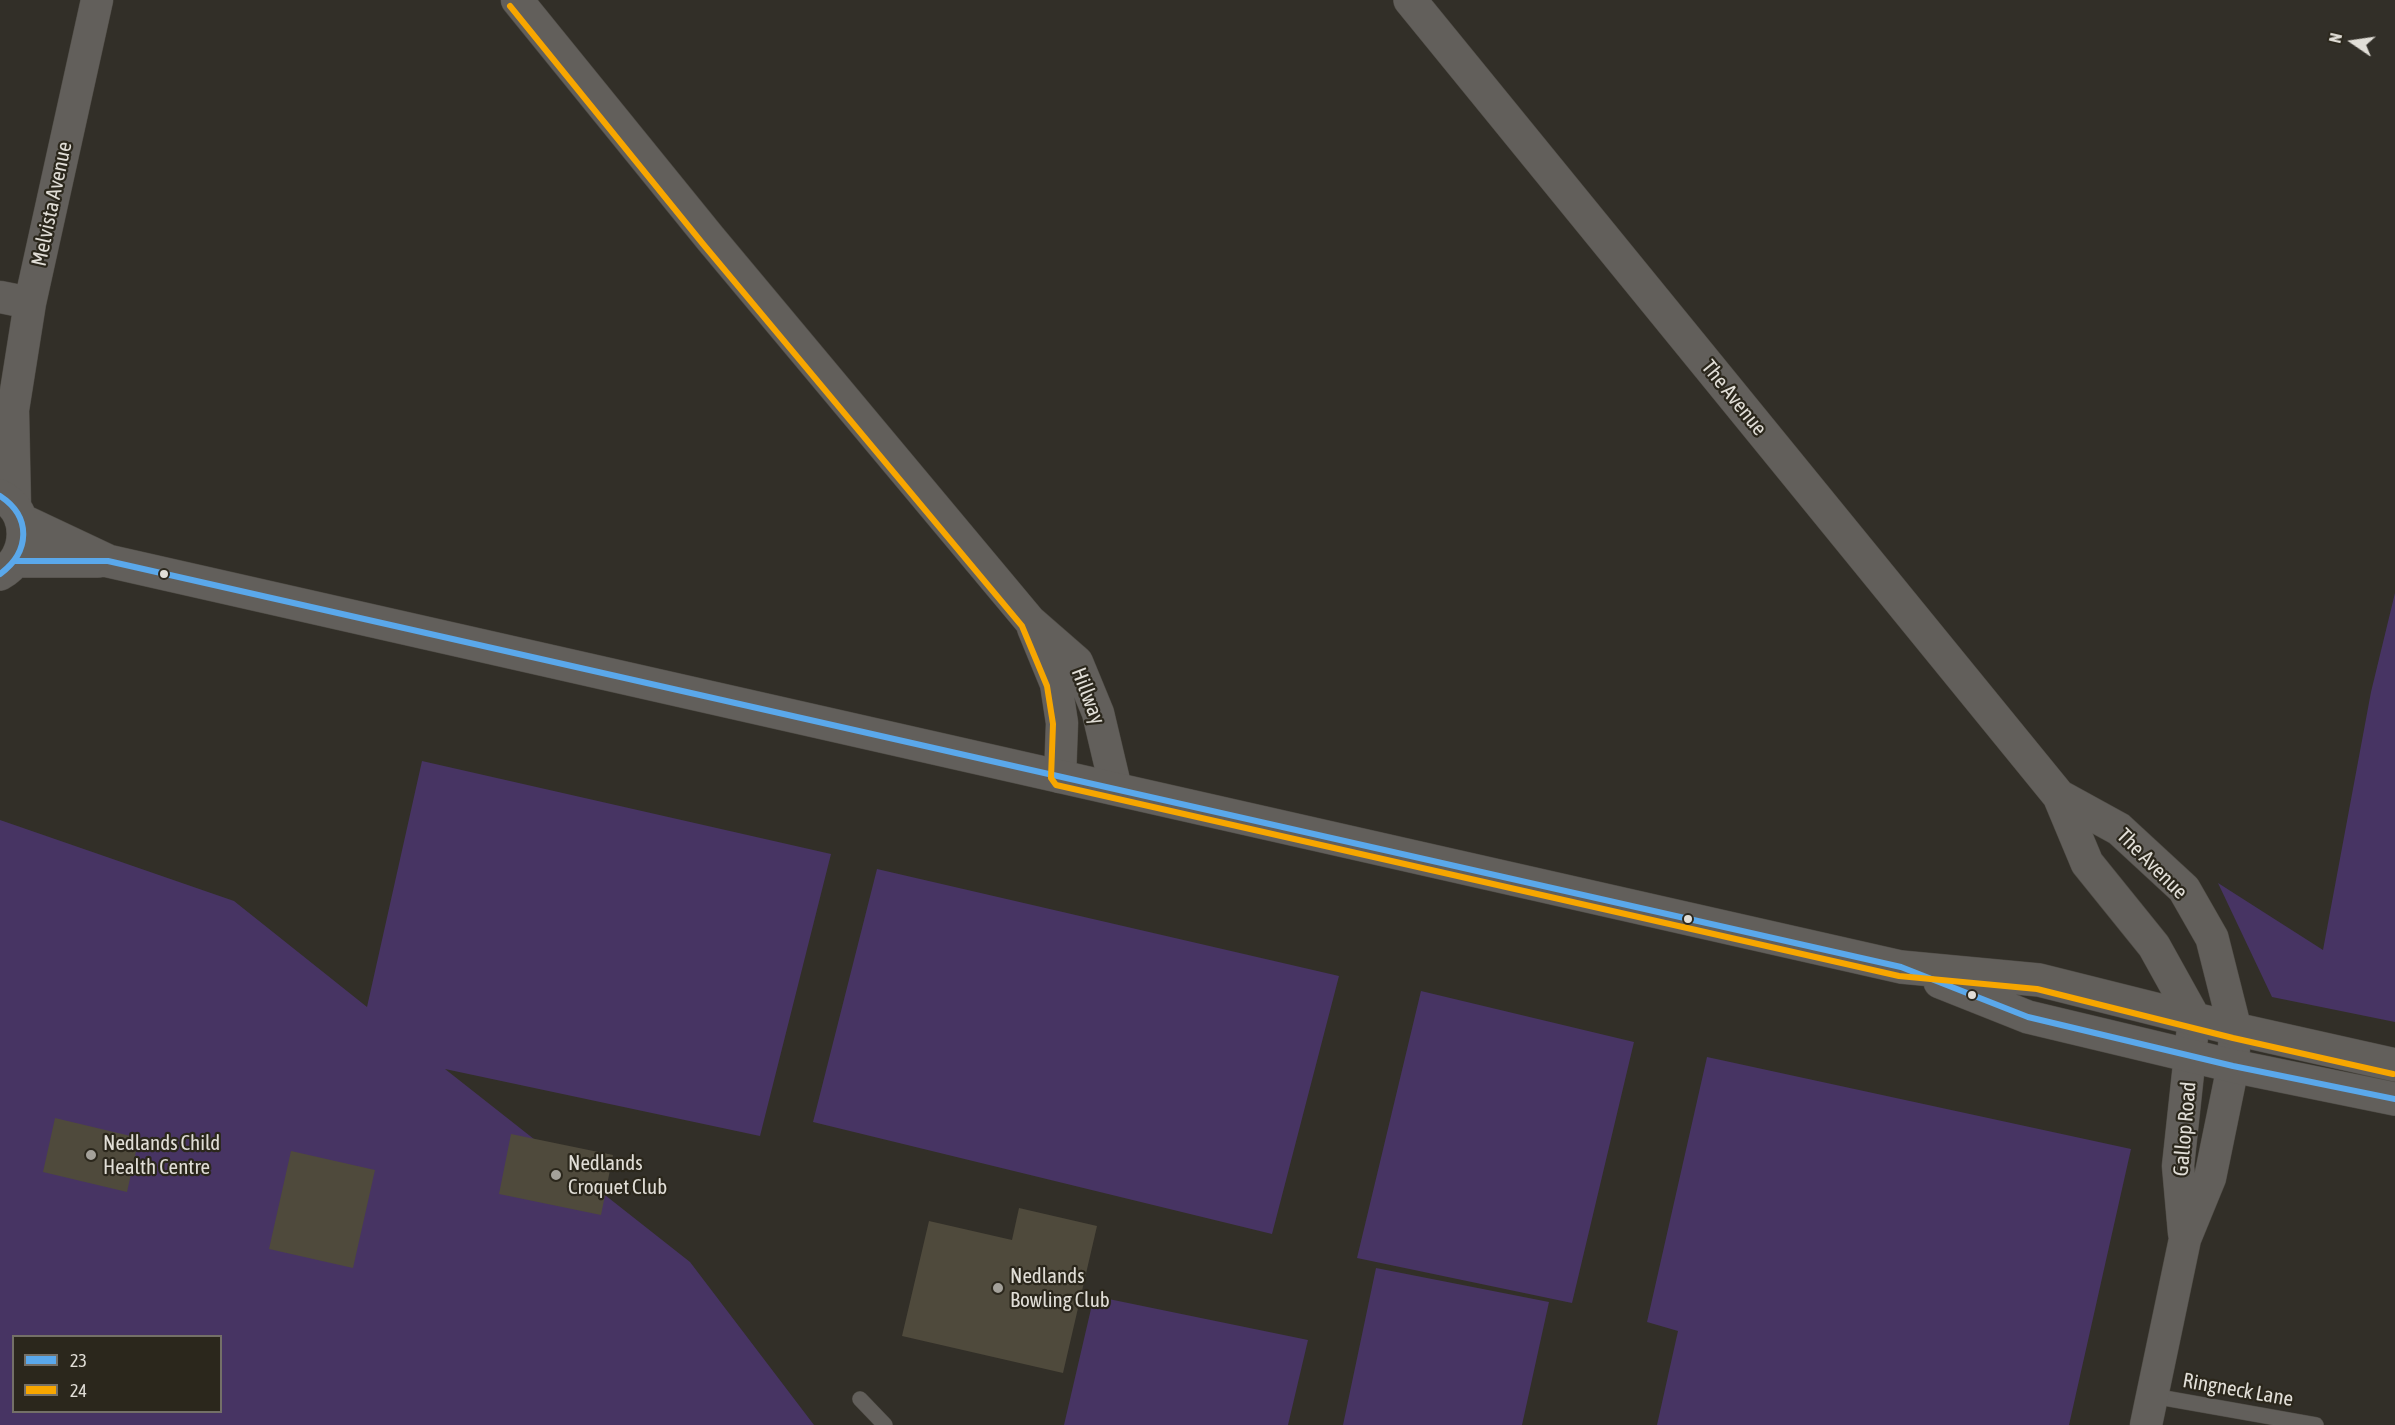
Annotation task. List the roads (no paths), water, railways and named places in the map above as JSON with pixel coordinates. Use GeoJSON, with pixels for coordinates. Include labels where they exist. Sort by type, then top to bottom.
{"type":"FeatureCollection","features":[{"type":"Feature","properties":{"kind":"street","name":"Melvista Avenue"},"geometry":{"type":"LineString","coordinates":[[12,508],[13,410],[30,303],[97,0]]}},
{"type":"Feature","properties":{"kind":"street","name":"Hillway"},"geometry":{"type":"LineString","coordinates":[[517,0],[710,238],[1030,621],[1077,662],[1098,713],[1116,789]]}},
{"type":"Feature","properties":{"kind":"street","name":"The Avenue"},"geometry":{"type":"LineString","coordinates":[[1410,0],[2059,796],[2086,863],[2154,945],[2194,1018]]}},
{"type":"Feature","properties":{"kind":"street"},"geometry":{"type":"LineString","coordinates":[[0,297],[30,303]]}},
{"type":"Feature","properties":{"kind":"street","name":"Melvista Avenue"},"geometry":{"type":"LineString","coordinates":[[0,438],[13,410]]}},
{"type":"Feature","properties":{"kind":"street"},"geometry":{"type":"LineString","coordinates":[[12,508],[108,561],[1901,967],[2039,980],[2235,1029],[2395,1065]]}},
{"type":"Feature","properties":{"kind":"street"},"geometry":{"type":"LineString","coordinates":[[8,567],[23,541],[12,508]]}},
{"type":"Feature","properties":{"kind":"street"},"geometry":{"type":"LineString","coordinates":[[8,567],[108,561]]}},
{"type":"Feature","properties":{"kind":"street","name":"Hillway"},"geometry":{"type":"LineString","coordinates":[[1030,621],[1056,684],[1062,723],[1060,777]]}},
{"type":"Feature","properties":{"kind":"street","name":"The Avenue"},"geometry":{"type":"LineString","coordinates":[[2059,796],[2119,829],[2184,889],[2212,938],[2235,1029]]}},
{"type":"Feature","properties":{"kind":"street"},"geometry":{"type":"LineString","coordinates":[[1901,967],[2028,1017],[2233,1066],[2395,1099]]}},
{"type":"Feature","properties":{"kind":"street","name":"Gallop Road"},"geometry":{"type":"LineString","coordinates":[[2185,1239],[2178,1166],[2194,1018]]}},
{"type":"Feature","properties":{"kind":"street","name":"Gallop Road"},"geometry":{"type":"LineString","coordinates":[[2149,1410],[2185,1239],[2210,1178],[2233,1066],[2235,1029]]}},
{"type":"Feature","properties":{"kind":"lane"},"geometry":{"type":"LineString","coordinates":[[860,1399],[885,1425]]}},
{"type":"Feature","properties":{"kind":"lane","name":"Ringneck Lane"},"geometry":{"type":"LineString","coordinates":[[2149,1410],[2316,1425]]}},
{"type":"Feature","properties":{"kind":"place","name":"Nedlands Child Health Centre"},"geometry":{"type":"Point","coordinates":[91,1155]}},
{"type":"Feature","properties":{"kind":"place","name":"Nedlands Croquet Club"},"geometry":{"type":"Point","coordinates":[556,1175]}},
{"type":"Feature","properties":{"kind":"place","name":"Nedlands Bowling Club"},"geometry":{"type":"Point","coordinates":[998,1288]}}]}
